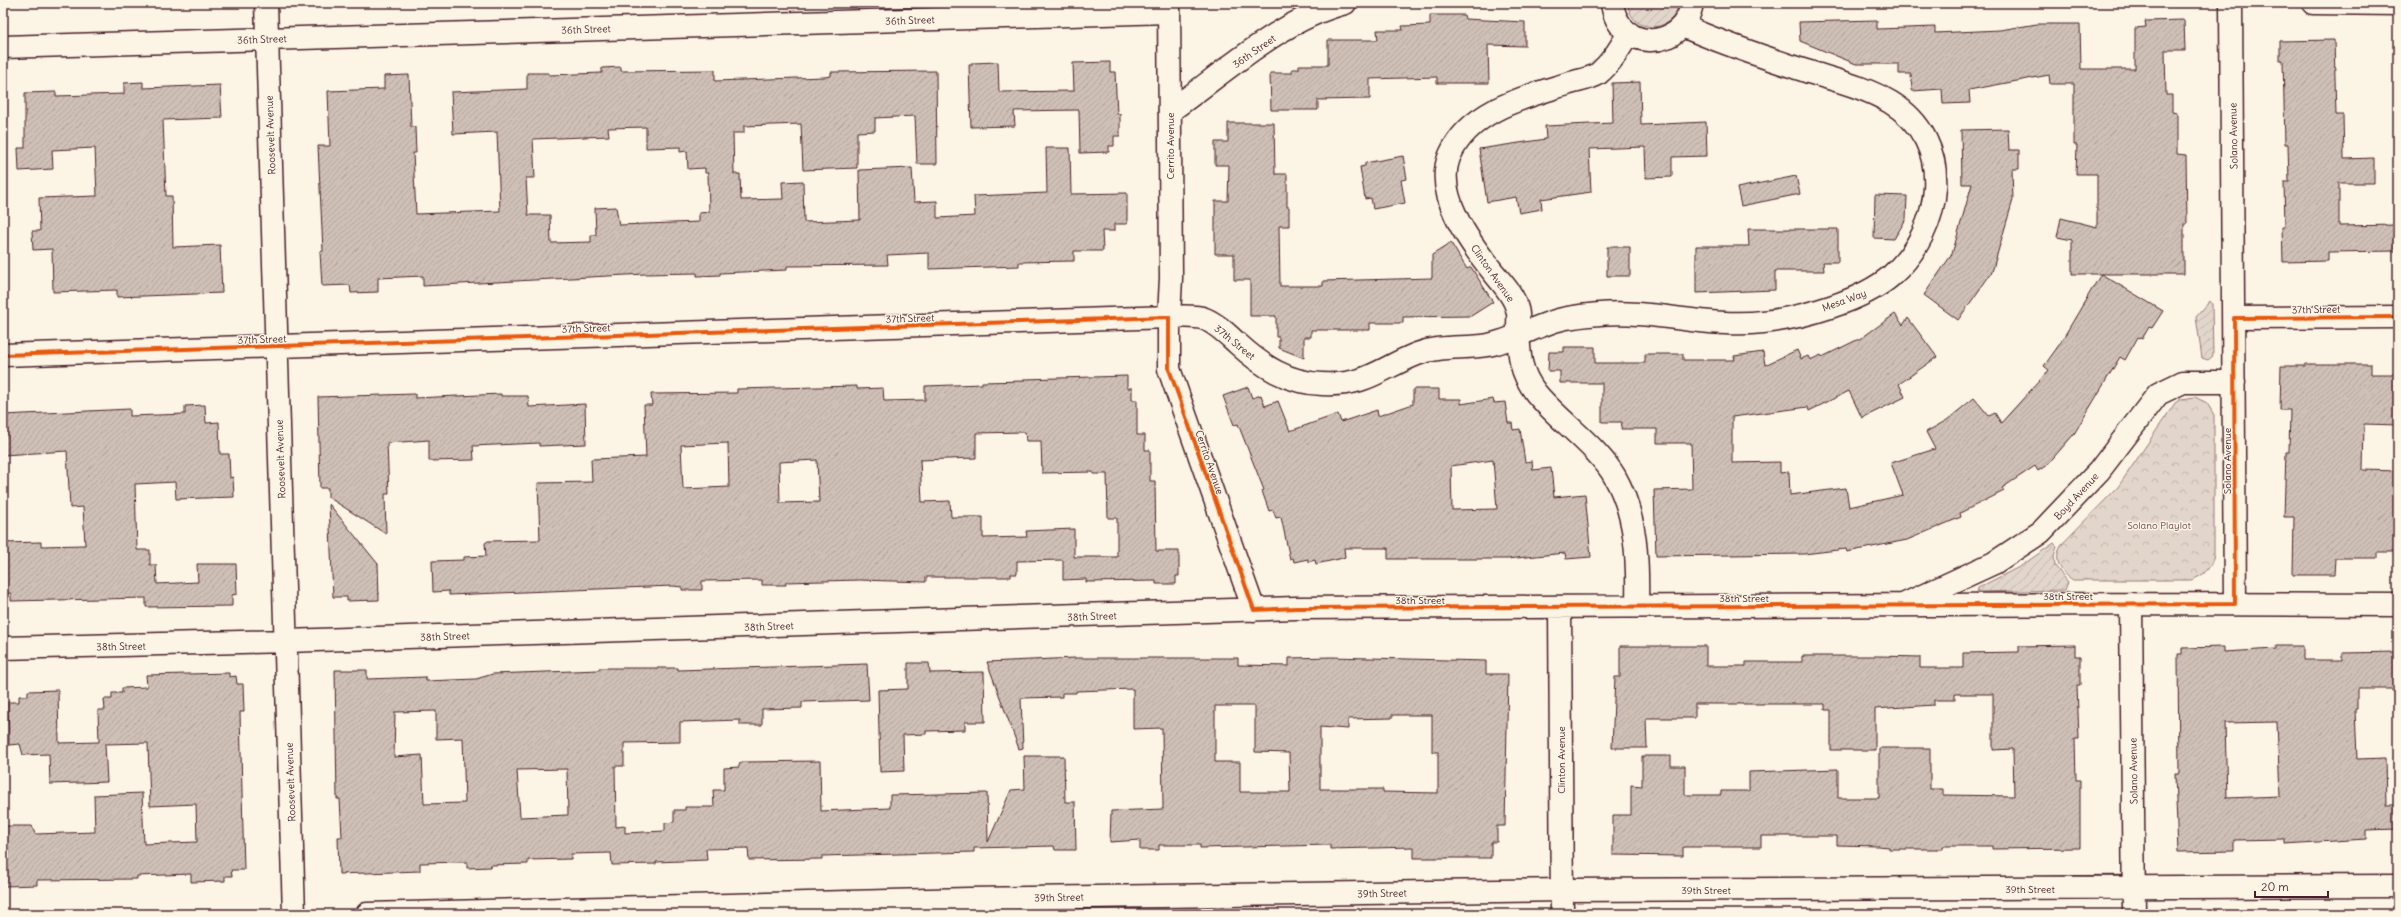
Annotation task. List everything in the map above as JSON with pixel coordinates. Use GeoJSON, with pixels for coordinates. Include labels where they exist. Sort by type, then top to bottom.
{"type":"FeatureCollection","features":[{"type":"Feature","properties":{"kind":"street","name":"Roosevelt Avenue"},"geometry":{"type":"LineString","coordinates":[[266,3],[294,914]]}},
{"type":"Feature","properties":{"kind":"street","name":"36th Street"},"geometry":{"type":"LineString","coordinates":[[1170,111],[1267,40],[1301,21],[1345,3]]}},
{"type":"Feature","properties":{"kind":"street"},"geometry":{"type":"LineString","coordinates":[[1612,3],[1617,19],[1629,32],[1641,39],[1655,40],[1668,37],[1683,26],[1690,15],[1692,3]]}},
{"type":"Feature","properties":{"kind":"street","name":"Solano Avenue"},"geometry":{"type":"LineString","coordinates":[[2231,3],[2235,604]]}},
{"type":"Feature","properties":{"kind":"street"},"geometry":{"type":"LineString","coordinates":[[2313,3],[2398,4]]}},
{"type":"Feature","properties":{"kind":"street","name":"36th Street"},"geometry":{"type":"LineString","coordinates":[[3,47],[1169,7]]}},
{"type":"Feature","properties":{"kind":"street","name":"Cerrito Avenue"},"geometry":{"type":"LineString","coordinates":[[1169,7],[1171,278],[1169,369],[1254,610]]}},
{"type":"Feature","properties":{"kind":"street","name":"Mesa Way"},"geometry":{"type":"LineString","coordinates":[[1518,337],[1563,319],[1613,313],[1733,323],[1763,322],[1794,317],[1846,301],[1870,291],[1891,276],[1914,251],[1930,220],[1937,183],[1930,149],[1914,123],[1892,103],[1857,87],[1725,45],[1683,26]]}},
{"type":"Feature","properties":{"kind":"street","name":"Clinton Avenue"},"geometry":{"type":"LineString","coordinates":[[1629,32],[1616,56],[1596,75],[1504,105],[1482,119],[1463,136],[1450,156],[1446,179],[1451,204],[1476,250],[1508,292],[1517,309],[1521,368],[1536,393],[1590,447],[1614,476],[1630,512],[1635,544],[1637,606]]}},
{"type":"Feature","properties":{"kind":"street","name":"37th Street"},"geometry":{"type":"LineString","coordinates":[[3,355],[1203,317],[1272,371],[1297,382],[1347,384],[1372,378],[1416,355],[1441,347],[1486,345],[1518,337]]}},
{"type":"Feature","properties":{"kind":"street","name":"37th Street"},"geometry":{"type":"LineString","coordinates":[[2234,318],[2398,317]]}},
{"type":"Feature","properties":{"kind":"street","name":"Boyd Avenue"},"geometry":{"type":"LineString","coordinates":[[1900,606],[1994,562],[2040,532],[2099,471],[2158,394],[2183,382],[2234,382]]}},
{"type":"Feature","properties":{"kind":"street","name":"Solano Avenue"},"geometry":{"type":"LineString","coordinates":[[2131,604],[2134,914]]}},
{"type":"Feature","properties":{"kind":"street","name":"38th Street"},"geometry":{"type":"LineString","coordinates":[[3,648],[286,641],[1254,610],[1637,606],[2131,604],[2398,605]]}},
{"type":"Feature","properties":{"kind":"street","name":"Clinton Avenue"},"geometry":{"type":"LineString","coordinates":[[1560,607],[1562,914]]}},
{"type":"Feature","properties":{"kind":"street","name":"39th Street"},"geometry":{"type":"LineString","coordinates":[[367,914],[969,898],[1561,890],[2398,886]]}},
{"type":"Feature","properties":{"kind":"green space"},"geometry":{"type":"Polygon","coordinates":[[[1628,3],[1678,3],[1675,13],[1669,21],[1662,25],[1653,27],[1636,21],[1630,13],[1628,3]]]}},
{"type":"Feature","properties":{"kind":"green space"},"geometry":{"type":"Polygon","coordinates":[[[2210,301],[2212,304],[2213,356],[2208,360],[2202,358],[2196,317],[2210,301]]]}},
{"type":"Feature","properties":{"kind":"green space","name":"Solano Playlot"},"geometry":{"type":"Polygon","coordinates":[[[2195,397],[2207,403],[2214,415],[2214,554],[2207,571],[2191,580],[2073,580],[2068,577],[2061,569],[2058,561],[2061,545],[2118,487],[2175,403],[2181,399],[2195,397]]]}},
{"type":"Feature","properties":{"kind":"green space"},"geometry":{"type":"Polygon","coordinates":[[[2054,543],[2057,546],[2054,556],[2055,566],[2068,582],[2065,590],[1977,592],[1978,588],[2021,566],[2054,543]]]}},
{"type":"Feature","properties":{"kind":"building"},"geometry":{"type":"Polygon","coordinates":[[[1430,15],[1464,15],[1465,19],[1525,22],[1525,46],[1488,45],[1489,83],[1437,83],[1437,77],[1370,79],[1370,99],[1318,100],[1318,110],[1271,110],[1270,73],[1292,73],[1292,69],[1299,69],[1299,65],[1328,65],[1328,40],[1378,40],[1377,30],[1403,30],[1402,26],[1430,25],[1430,15]]]}},
{"type":"Feature","properties":{"kind":"building"},"geometry":{"type":"Polygon","coordinates":[[[1877,20],[1877,29],[1935,27],[1935,33],[2000,30],[2037,24],[2080,24],[2081,69],[2135,69],[2135,28],[2146,27],[2145,21],[2184,20],[2185,50],[2165,50],[2166,95],[2172,95],[2172,112],[2177,113],[2177,154],[2186,155],[2187,224],[2184,224],[2184,274],[2072,274],[2072,240],[2057,237],[2061,218],[2097,227],[2097,174],[2076,174],[2077,145],[2074,145],[2074,84],[2050,84],[2049,75],[1969,90],[1970,103],[1943,104],[1942,89],[1912,91],[1911,74],[1899,74],[1899,64],[1856,64],[1800,41],[1799,22],[1877,20]]]}},
{"type":"Feature","properties":{"kind":"building"},"geometry":{"type":"Polygon","coordinates":[[[2334,40],[2336,115],[2343,115],[2344,159],[2374,158],[2374,183],[2339,183],[2339,226],[2398,225],[2398,251],[2328,252],[2328,261],[2283,262],[2282,227],[2285,227],[2284,182],[2289,182],[2288,144],[2285,144],[2283,60],[2280,60],[2280,41],[2334,40]]]}},
{"type":"Feature","properties":{"kind":"building"},"geometry":{"type":"Polygon","coordinates":[[[998,62],[999,92],[1074,91],[1073,63],[1110,62],[1110,72],[1115,72],[1117,114],[1120,114],[1120,136],[1114,136],[1114,146],[1109,146],[1109,152],[1080,153],[1079,110],[1014,111],[1015,126],[971,127],[969,65],[972,65],[972,63],[998,62]]]}},
{"type":"Feature","properties":{"kind":"building"},"geometry":{"type":"Polygon","coordinates":[[[621,67],[621,71],[715,70],[715,81],[824,77],[831,76],[831,72],[936,71],[937,164],[917,164],[915,116],[875,118],[875,131],[857,132],[857,168],[803,170],[801,124],[744,126],[744,133],[733,133],[734,174],[740,174],[741,200],[783,199],[782,182],[803,181],[804,222],[860,220],[859,170],[912,168],[914,202],[937,201],[937,218],[975,216],[974,196],[1047,193],[1046,148],[1070,148],[1071,194],[1127,193],[1127,224],[1114,224],[1114,231],[1102,231],[1103,251],[1074,251],[1074,261],[1019,262],[1019,266],[929,269],[929,253],[887,255],[888,265],[787,266],[787,270],[720,273],[720,275],[697,276],[697,273],[645,274],[423,286],[423,276],[378,278],[378,292],[351,293],[350,285],[322,286],[320,252],[323,251],[318,146],[330,146],[328,91],[384,89],[384,76],[409,75],[411,127],[415,127],[416,153],[413,153],[416,214],[500,211],[497,132],[453,134],[451,92],[527,89],[527,73],[549,73],[549,75],[602,73],[602,68],[621,67]],[[646,127],[608,128],[609,136],[533,139],[535,178],[526,178],[528,215],[550,215],[551,243],[591,242],[591,235],[596,235],[595,208],[616,207],[619,225],[699,222],[699,213],[709,212],[708,173],[705,173],[705,168],[688,169],[687,151],[680,152],[680,147],[646,148],[646,127]]]}},
{"type":"Feature","properties":{"kind":"building"},"geometry":{"type":"Polygon","coordinates":[[[143,82],[143,88],[220,85],[222,118],[163,120],[166,196],[172,196],[173,247],[220,245],[222,293],[117,297],[117,290],[53,292],[52,249],[33,250],[32,231],[40,231],[39,198],[97,196],[95,148],[52,150],[53,169],[19,171],[18,148],[25,148],[25,93],[56,92],[56,96],[124,94],[124,83],[143,82]]]}},
{"type":"Feature","properties":{"kind":"building"},"geometry":{"type":"Polygon","coordinates":[[[1640,82],[1641,125],[1706,122],[1707,156],[1672,157],[1672,177],[1646,178],[1645,147],[1589,149],[1591,192],[1541,199],[1542,209],[1519,213],[1516,197],[1487,202],[1479,149],[1546,139],[1545,126],[1613,123],[1612,83],[1640,82]]]}},
{"type":"Feature","properties":{"kind":"building"},"geometry":{"type":"Polygon","coordinates":[[[1228,123],[1274,123],[1275,174],[1287,174],[1287,207],[1289,207],[1289,226],[1279,226],[1280,286],[1323,286],[1323,281],[1432,278],[1432,255],[1451,243],[1467,269],[1471,267],[1493,302],[1471,316],[1403,317],[1403,323],[1370,323],[1370,330],[1311,330],[1311,337],[1304,337],[1304,358],[1279,348],[1279,337],[1276,337],[1276,316],[1250,316],[1250,280],[1234,280],[1234,254],[1215,254],[1215,201],[1228,201],[1229,165],[1215,165],[1215,142],[1228,142],[1228,123]]]}},
{"type":"Feature","properties":{"kind":"building"},"geometry":{"type":"Polygon","coordinates":[[[2008,129],[2009,150],[2019,150],[2019,169],[2012,169],[2013,200],[1992,272],[1958,320],[1924,295],[1952,254],[1972,184],[1962,184],[1961,130],[2008,129]]]}},
{"type":"Feature","properties":{"kind":"building"},"geometry":{"type":"Polygon","coordinates":[[[1403,156],[1407,179],[1401,180],[1405,203],[1373,209],[1371,198],[1365,199],[1360,167],[1365,166],[1365,163],[1403,156]]]}},
{"type":"Feature","properties":{"kind":"building"},"geometry":{"type":"Polygon","coordinates":[[[1796,176],[1800,194],[1741,206],[1737,188],[1796,176]]]}},
{"type":"Feature","properties":{"kind":"building"},"geometry":{"type":"Polygon","coordinates":[[[1875,195],[1907,196],[1906,219],[1894,239],[1874,238],[1875,195]]]}},
{"type":"Feature","properties":{"kind":"building"},"geometry":{"type":"Polygon","coordinates":[[[1748,229],[1838,229],[1838,262],[1823,262],[1824,271],[1775,271],[1775,290],[1696,293],[1696,246],[1749,246],[1748,229]]]}},
{"type":"Feature","properties":{"kind":"building"},"geometry":{"type":"Polygon","coordinates":[[[1607,247],[1630,247],[1630,276],[1607,276],[1607,247]]]}},
{"type":"Feature","properties":{"kind":"building"},"geometry":{"type":"Polygon","coordinates":[[[2101,274],[2163,311],[2152,328],[2149,327],[2142,339],[2138,337],[2125,360],[2120,357],[2074,434],[2047,465],[2038,471],[2035,466],[2002,488],[2004,491],[1960,513],[1961,517],[1907,540],[1847,552],[1846,549],[1804,554],[1656,556],[1654,490],[1692,489],[1691,443],[1657,443],[1657,429],[1621,429],[1622,422],[1602,422],[1602,383],[1560,383],[1560,371],[1548,371],[1549,352],[1564,352],[1564,347],[1595,347],[1595,363],[1645,363],[1645,354],[1683,354],[1683,360],[1735,360],[1734,356],[1763,352],[1765,365],[1797,350],[1801,359],[1808,356],[1810,360],[1821,355],[1822,357],[1863,337],[1895,314],[1903,325],[1908,318],[1937,357],[1899,384],[1905,397],[1862,418],[1849,391],[1809,411],[1808,407],[1732,417],[1732,463],[1780,462],[1780,473],[1789,472],[1790,495],[1846,488],[1849,507],[1903,495],[1891,463],[1935,449],[1926,432],[1947,420],[1974,398],[1989,416],[1995,413],[2001,423],[2049,370],[2044,366],[2059,345],[2101,274]]]}},
{"type":"Feature","properties":{"kind":"building"},"geometry":{"type":"Polygon","coordinates":[[[2306,364],[2371,364],[2371,374],[2398,374],[2398,425],[2364,424],[2363,470],[2398,471],[2398,552],[2377,552],[2377,558],[2335,558],[2334,575],[2293,575],[2294,517],[2284,517],[2286,452],[2289,452],[2290,410],[2280,410],[2281,366],[2305,366],[2306,364]]]}},
{"type":"Feature","properties":{"kind":"building"},"geometry":{"type":"Polygon","coordinates":[[[1127,376],[1127,388],[1132,388],[1132,400],[1137,400],[1137,435],[1145,435],[1145,450],[1150,450],[1150,481],[1155,481],[1156,551],[1179,551],[1179,576],[1176,576],[1176,584],[1156,584],[1156,581],[1086,582],[1086,579],[1063,580],[1063,560],[1017,561],[1017,574],[1011,574],[1011,577],[926,577],[926,582],[859,580],[786,582],[786,585],[762,585],[762,580],[702,581],[702,590],[682,590],[682,587],[673,586],[449,595],[449,591],[433,592],[432,561],[464,560],[464,557],[486,556],[485,543],[488,541],[540,540],[538,483],[592,482],[591,459],[646,457],[644,405],[652,405],[651,394],[737,393],[737,389],[857,386],[857,389],[883,388],[884,401],[925,400],[925,386],[982,384],[982,382],[1024,381],[1024,379],[1127,376]],[[1025,432],[976,433],[976,458],[920,460],[922,502],[950,501],[951,517],[983,517],[983,538],[1027,537],[1026,531],[1074,529],[1074,557],[1117,557],[1117,518],[1108,518],[1107,474],[1093,474],[1093,472],[1042,473],[1041,441],[1026,441],[1025,432]],[[728,443],[681,445],[683,489],[729,487],[728,443]],[[817,460],[779,462],[780,503],[819,502],[817,460]]]}},
{"type":"Feature","properties":{"kind":"building"},"geometry":{"type":"Polygon","coordinates":[[[1248,387],[1252,398],[1261,395],[1265,406],[1278,401],[1290,431],[1338,414],[1341,422],[1377,410],[1378,416],[1413,404],[1413,389],[1439,389],[1439,399],[1461,399],[1461,404],[1493,399],[1494,403],[1505,402],[1508,423],[1512,423],[1513,430],[1520,429],[1525,462],[1532,461],[1533,470],[1551,468],[1554,497],[1585,494],[1591,557],[1566,559],[1565,553],[1507,559],[1388,559],[1388,548],[1344,548],[1345,557],[1339,559],[1316,564],[1315,560],[1308,562],[1308,559],[1294,562],[1293,558],[1290,559],[1281,517],[1276,518],[1273,510],[1269,511],[1262,491],[1264,490],[1238,424],[1234,425],[1223,396],[1248,387]],[[1493,460],[1451,466],[1452,510],[1497,509],[1493,460]]]}},
{"type":"Feature","properties":{"kind":"building"},"geometry":{"type":"Polygon","coordinates":[[[415,394],[415,398],[501,394],[501,396],[528,396],[529,407],[585,404],[586,444],[539,446],[539,443],[473,446],[474,460],[429,461],[429,440],[387,443],[389,494],[385,494],[386,534],[328,497],[328,488],[320,488],[318,397],[415,394]]]}},
{"type":"Feature","properties":{"kind":"building"},"geometry":{"type":"Polygon","coordinates":[[[205,405],[206,423],[219,422],[220,454],[229,454],[230,478],[233,477],[234,497],[176,499],[175,482],[135,484],[137,550],[150,550],[150,565],[156,565],[157,584],[198,582],[197,564],[236,564],[237,594],[232,595],[232,606],[146,607],[146,598],[11,601],[11,593],[3,594],[3,543],[41,542],[41,546],[85,545],[83,507],[70,508],[67,451],[3,455],[3,415],[130,409],[130,416],[185,414],[185,406],[205,405]]]}},
{"type":"Feature","properties":{"kind":"building"},"geometry":{"type":"Polygon","coordinates":[[[329,504],[378,564],[379,600],[347,601],[347,597],[333,597],[329,504]]]}},
{"type":"Feature","properties":{"kind":"building"},"geometry":{"type":"Polygon","coordinates":[[[2075,645],[2075,656],[2080,656],[2080,685],[2077,685],[2079,739],[2075,739],[2076,780],[2080,780],[2080,848],[1992,849],[1992,846],[1943,846],[1943,849],[1889,849],[1889,847],[1878,846],[1837,845],[1837,836],[1761,836],[1761,847],[1683,847],[1683,856],[1613,855],[1613,815],[1631,815],[1631,785],[1642,786],[1642,756],[1671,756],[1671,766],[1685,766],[1685,795],[1721,795],[1721,791],[1749,791],[1749,772],[1838,769],[1838,798],[1879,798],[1879,748],[1930,748],[1930,789],[1943,789],[1943,795],[2014,796],[2013,749],[1993,750],[1993,694],[1955,694],[1955,700],[1934,700],[1934,705],[1875,709],[1875,750],[1831,750],[1831,710],[1825,710],[1825,704],[1695,704],[1695,718],[1646,718],[1647,748],[1612,748],[1615,677],[1620,677],[1620,646],[1706,646],[1706,666],[1746,666],[1746,662],[1802,662],[1802,656],[1879,656],[1920,657],[1920,668],[1963,668],[1963,653],[2019,652],[2019,646],[2075,645]]]}},
{"type":"Feature","properties":{"kind":"building"},"geometry":{"type":"Polygon","coordinates":[[[2276,646],[2303,646],[2303,660],[2343,660],[2343,653],[2398,652],[2398,689],[2357,689],[2357,709],[2355,709],[2357,759],[2385,758],[2386,805],[2398,805],[2398,829],[2366,830],[2366,839],[2285,844],[2285,839],[2234,840],[2234,851],[2178,852],[2175,774],[2179,774],[2178,654],[2182,654],[2182,648],[2224,647],[2224,652],[2276,649],[2276,646]],[[2277,722],[2225,723],[2227,798],[2280,796],[2277,722]]]}},
{"type":"Feature","properties":{"kind":"building"},"geometry":{"type":"Polygon","coordinates":[[[1331,657],[1486,661],[1486,674],[1508,674],[1505,826],[1497,826],[1497,842],[1491,842],[1491,858],[1414,858],[1414,847],[1330,849],[1330,845],[1200,848],[1200,845],[1159,845],[1159,850],[1140,850],[1140,840],[1110,842],[1111,811],[1163,809],[1162,728],[1133,729],[1133,689],[1076,691],[1076,693],[1062,693],[1062,697],[1021,698],[1023,748],[1019,749],[987,662],[1075,658],[1238,658],[1238,665],[1289,666],[1289,658],[1331,657]],[[1215,706],[1215,762],[1240,762],[1240,792],[1290,792],[1289,753],[1255,752],[1255,706],[1215,706]],[[1392,715],[1392,718],[1348,719],[1348,729],[1320,727],[1320,789],[1383,789],[1383,792],[1438,793],[1438,752],[1432,752],[1432,715],[1392,715]]]}},
{"type":"Feature","properties":{"kind":"building"},"geometry":{"type":"Polygon","coordinates":[[[908,663],[929,663],[930,673],[984,672],[985,722],[965,722],[965,730],[926,731],[926,734],[903,735],[904,771],[880,772],[878,690],[908,689],[908,663]]]}},
{"type":"Feature","properties":{"kind":"building"},"geometry":{"type":"Polygon","coordinates":[[[867,664],[869,700],[802,702],[802,708],[762,709],[762,725],[740,725],[740,720],[680,722],[680,742],[624,743],[624,766],[615,766],[616,827],[625,826],[625,833],[665,831],[665,823],[674,822],[674,810],[685,810],[685,807],[714,807],[713,790],[724,790],[724,768],[739,767],[739,764],[744,762],[820,761],[821,811],[890,808],[890,795],[987,793],[988,842],[1011,790],[1025,789],[1024,756],[1064,756],[1065,802],[1075,802],[1076,850],[1055,850],[1054,846],[974,848],[974,852],[822,856],[822,859],[749,860],[748,848],[706,849],[707,860],[656,862],[656,864],[612,865],[611,853],[571,854],[571,859],[528,860],[528,864],[490,865],[490,867],[467,868],[467,862],[420,863],[420,871],[339,874],[338,837],[342,837],[340,799],[337,799],[335,670],[367,670],[367,679],[426,677],[426,681],[476,679],[493,674],[599,670],[599,668],[678,668],[678,670],[867,664]],[[436,711],[395,712],[394,757],[422,755],[424,804],[465,803],[463,738],[436,739],[436,711]],[[567,769],[517,770],[520,817],[568,815],[567,769]]]}},
{"type":"Feature","properties":{"kind":"building"},"geometry":{"type":"Polygon","coordinates":[[[229,673],[229,677],[236,676],[237,684],[243,684],[244,712],[240,712],[244,870],[231,870],[232,876],[225,876],[225,881],[191,882],[191,874],[137,876],[137,879],[37,880],[37,885],[5,886],[4,826],[32,826],[35,834],[95,832],[94,795],[142,793],[144,844],[197,842],[196,804],[150,806],[148,743],[105,744],[107,782],[50,784],[49,754],[23,755],[20,744],[9,745],[8,702],[19,702],[19,696],[28,696],[28,691],[58,690],[59,743],[99,742],[98,710],[105,710],[104,699],[112,699],[112,693],[122,693],[122,688],[147,687],[146,675],[229,673]]]}},
{"type":"Feature","properties":{"kind":"cycle path"},"geometry":{"type":"LineString","coordinates":[[3,355],[1169,317],[1169,369],[1254,610],[1296,608],[2235,604],[2234,318],[2398,317]]}}]}
